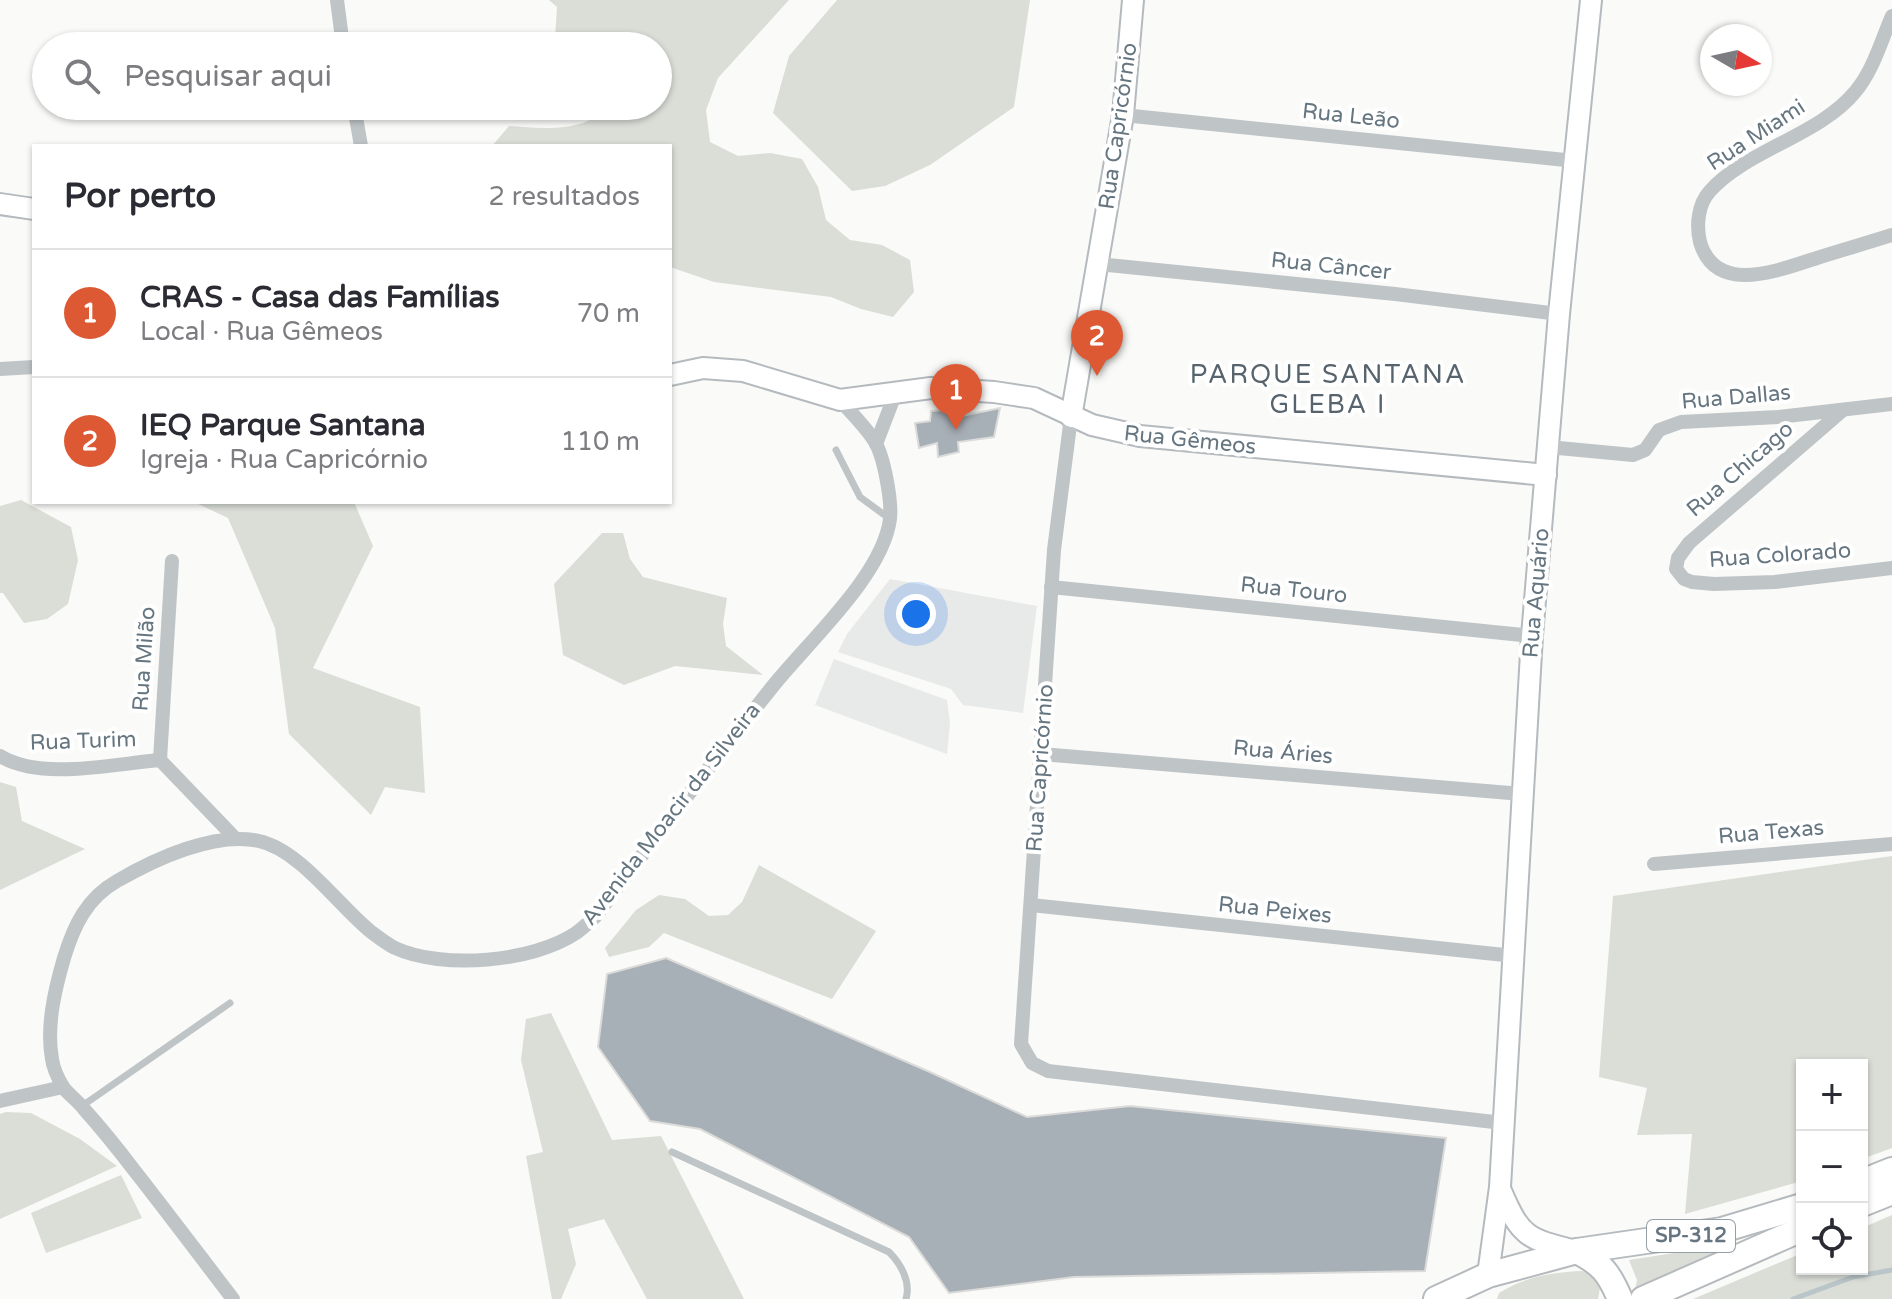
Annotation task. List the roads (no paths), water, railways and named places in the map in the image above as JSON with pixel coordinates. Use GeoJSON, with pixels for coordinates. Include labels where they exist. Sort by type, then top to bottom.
{"type":"FeatureCollection","features":[{"type":"Feature","properties":{"kind":"main road"},"geometry":{"type":"LineString","coordinates":[[1868,1180],[1892,1170]]}},
{"type":"Feature","properties":{"kind":"main road"},"geometry":{"type":"LineString","coordinates":[[1864,1203],[1892,1192]]}},
{"type":"Feature","properties":{"kind":"main road","name":"SP-312"},"geometry":{"type":"LineString","coordinates":[[1436,1299],[1485,1287],[1577,1251],[1722,1230],[1796,1208]]}},
{"type":"Feature","properties":{"kind":"main road","name":"SP-312"},"geometry":{"type":"LineString","coordinates":[[1643,1299],[1796,1232]]}},
{"type":"Feature","properties":{"kind":"main road"},"geometry":{"type":"LineString","coordinates":[[1577,1251],[1598,1262],[1607,1272],[1620,1299]]}},
{"type":"Feature","properties":{"kind":"main road"},"geometry":{"type":"LineString","coordinates":[[1667,1299],[1684,1281]]}},
{"type":"Feature","properties":{"kind":"street"},"geometry":{"type":"LineString","coordinates":[[337,0],[341,32]]}},
{"type":"Feature","properties":{"kind":"street","name":"Rua Capricórnio"},"geometry":{"type":"LineString","coordinates":[[1133,0],[1123,115],[1071,417],[1056,525],[1021,1044],[1032,1063],[1040,1069],[1503,1123]]}},
{"type":"Feature","properties":{"kind":"street"},"geometry":{"type":"LineString","coordinates":[[1583,0],[1591,0]]}},
{"type":"Feature","properties":{"kind":"street","name":"Rua Aquário"},"geometry":{"type":"LineString","coordinates":[[1485,1287],[1500,1187],[1532,636],[1559,314],[1591,0]]}},
{"type":"Feature","properties":{"kind":"street","name":"Rua Miami"},"geometry":{"type":"LineString","coordinates":[[1892,16],[1865,80],[1846,103],[1723,178],[1708,193],[1699,210],[1699,225],[1700,242],[1718,268],[1755,276],[1892,235]]}},
{"type":"Feature","properties":{"kind":"street","name":"Rua Leão"},"geometry":{"type":"LineString","coordinates":[[1123,115],[1575,161]]}},
{"type":"Feature","properties":{"kind":"street"},"geometry":{"type":"LineString","coordinates":[[356,120],[361,144]]}},
{"type":"Feature","properties":{"kind":"street"},"geometry":{"type":"LineString","coordinates":[[0,204],[32,209]]}},
{"type":"Feature","properties":{"kind":"street","name":"Rua Câncer"},"geometry":{"type":"LineString","coordinates":[[1098,264],[1559,314]]}},
{"type":"Feature","properties":{"kind":"street"},"geometry":{"type":"LineString","coordinates":[[0,369],[32,367]]}},
{"type":"Feature","properties":{"kind":"street"},"geometry":{"type":"LineString","coordinates":[[672,375],[703,368],[743,371],[840,400]]}},
{"type":"Feature","properties":{"kind":"street","name":"Rua Gêmeos"},"geometry":{"type":"LineString","coordinates":[[840,400],[931,388],[994,392],[1034,398],[1106,430],[1140,436],[1546,475]]}},
{"type":"Feature","properties":{"kind":"street"},"geometry":{"type":"LineString","coordinates":[[876,444],[896,392]]}},
{"type":"Feature","properties":{"kind":"street","name":"Avenida Moacir da Silveira"},"geometry":{"type":"LineString","coordinates":[[233,1299],[82,1106],[63,1087],[52,1061],[51,1018],[58,978],[83,912],[100,891],[123,878],[206,842],[234,837],[262,841],[285,852],[370,931],[394,948],[434,958],[475,960],[523,955],[576,933],[595,917],[775,683],[858,585],[874,561],[885,538],[890,503],[876,444],[840,400]]}},
{"type":"Feature","properties":{"kind":"street","name":"Rua Dallas"},"geometry":{"type":"LineString","coordinates":[[1548,447],[1633,455],[1645,450],[1659,430],[1681,422],[1778,417],[1892,404]]}},
{"type":"Feature","properties":{"kind":"street","name":"Rua Chicago"},"geometry":{"type":"LineString","coordinates":[[1676,569],[1678,558],[1689,543],[1843,410]]}},
{"type":"Feature","properties":{"kind":"street","name":"Rua Milão"},"geometry":{"type":"LineString","coordinates":[[160,760],[172,561]]}},
{"type":"Feature","properties":{"kind":"street","name":"Rua Colorado"},"geometry":{"type":"LineString","coordinates":[[1676,569],[1684,579],[1714,584],[1775,582],[1892,568]]}},
{"type":"Feature","properties":{"kind":"street","name":"Rua Touro"},"geometry":{"type":"LineString","coordinates":[[1051,587],[1532,636]]}},
{"type":"Feature","properties":{"kind":"street","name":"Rua Áries"},"geometry":{"type":"LineString","coordinates":[[1041,754],[1522,794]]}},
{"type":"Feature","properties":{"kind":"street","name":"Rua Turim"},"geometry":{"type":"LineString","coordinates":[[0,756],[12,763],[44,769],[160,760],[234,837]]}},
{"type":"Feature","properties":{"kind":"street","name":"Rua Texas"},"geometry":{"type":"LineString","coordinates":[[1654,864],[1892,844]]}},
{"type":"Feature","properties":{"kind":"street","name":"Rua Peixes"},"geometry":{"type":"LineString","coordinates":[[1031,905],[1514,956]]}},
{"type":"Feature","properties":{"kind":"street"},"geometry":{"type":"LineString","coordinates":[[0,1101],[63,1087]]}},
{"type":"Feature","properties":{"kind":"street"},"geometry":{"type":"LineString","coordinates":[[1500,1187],[1520,1229],[1531,1238],[1577,1251]]}},
{"type":"Feature","properties":{"kind":"lane"},"geometry":{"type":"LineString","coordinates":[[836,450],[860,497],[890,519]]}},
{"type":"Feature","properties":{"kind":"lane"},"geometry":{"type":"LineString","coordinates":[[82,1106],[230,1003]]}},
{"type":"Feature","properties":{"kind":"lane"},"geometry":{"type":"LineString","coordinates":[[672,1152],[889,1252],[900,1264],[908,1295],[916,1299]]}},
{"type":"Feature","properties":{"kind":"waterway"},"geometry":{"type":"LineString","coordinates":[[1793,1299],[1853,1277],[1892,1270]]}},
{"type":"Feature","properties":{"kind":"place","name":"IEQ Parque Santana"},"geometry":{"type":"Point","coordinates":[1097,376]}},
{"type":"Feature","properties":{"kind":"place","name":"CRAS - Casa das Famílias"},"geometry":{"type":"Point","coordinates":[956,430]}},
{"type":"Feature","properties":{"kind":"district","name":"PARQUE SANTANA GLEBA I"},"geometry":{"type":"Point","coordinates":[1328,389]}}]}
